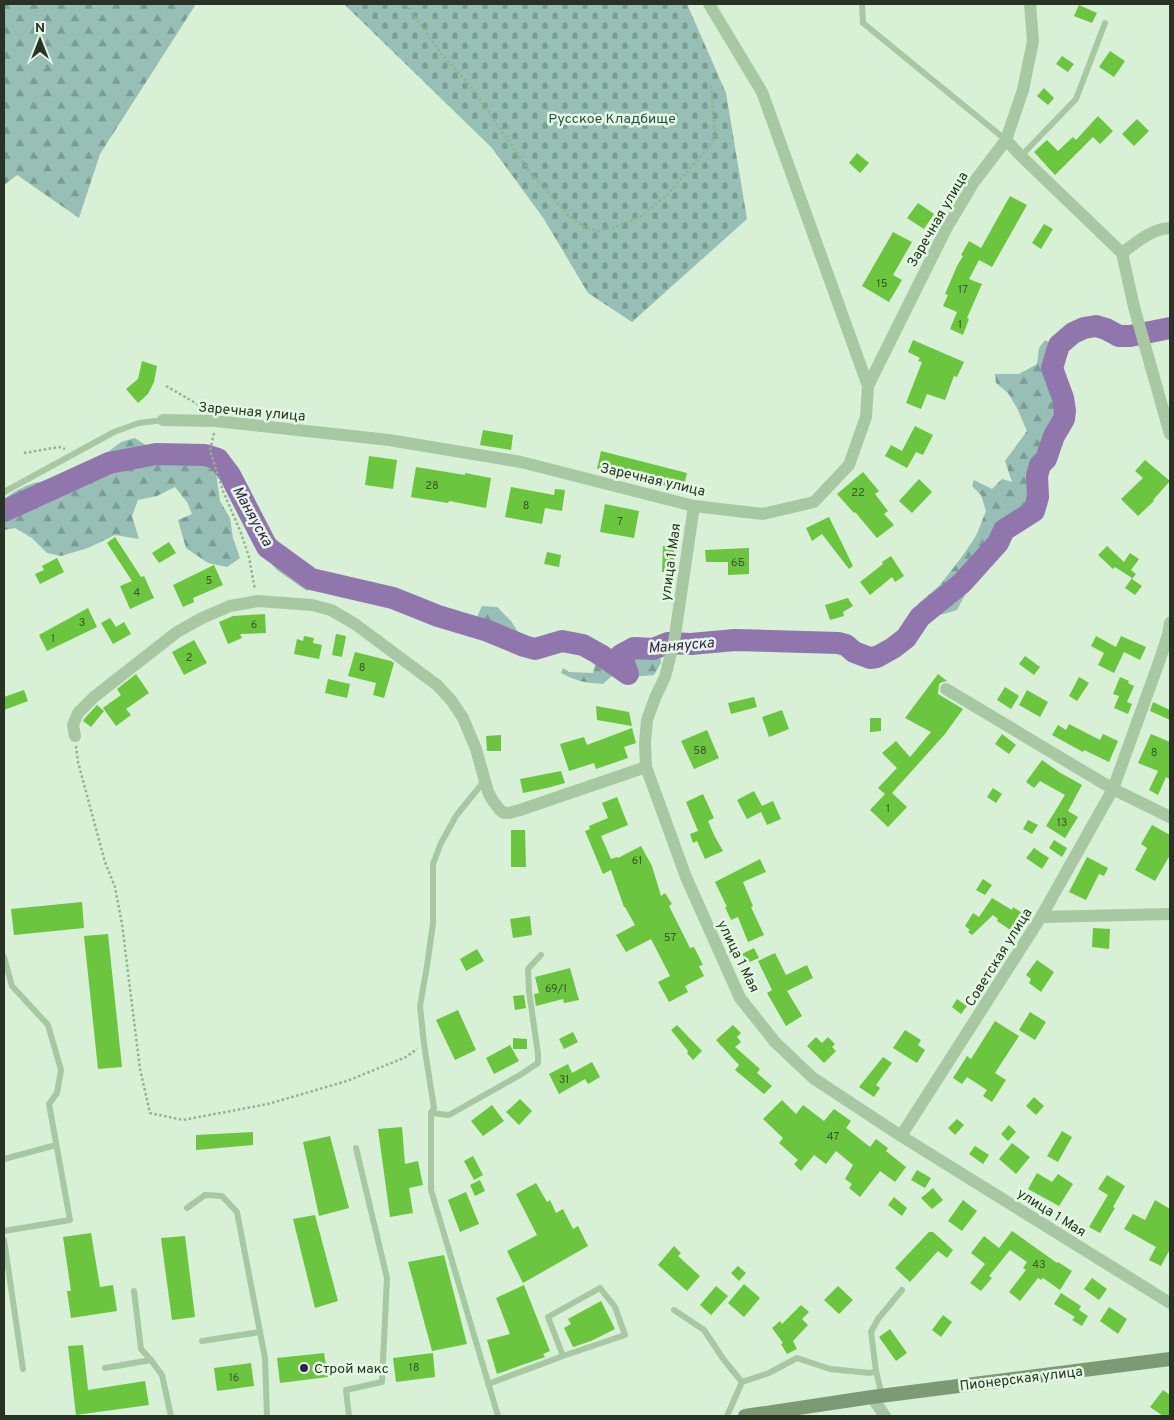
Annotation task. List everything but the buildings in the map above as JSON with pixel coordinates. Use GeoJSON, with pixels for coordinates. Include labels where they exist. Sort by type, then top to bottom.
{"type":"FeatureCollection","features":[{"type":"Feature","properties":{"kind":"main road","name":"Пионерская улица"},"geometry":{"type":"LineString","coordinates":[[745,1416],[877,1396],[1170,1359]]}},
{"type":"Feature","properties":{"kind":"street"},"geometry":{"type":"LineString","coordinates":[[709,4],[762,92],[868,386]]}},
{"type":"Feature","properties":{"kind":"street","name":"Заречная улица"},"geometry":{"type":"LineString","coordinates":[[163,420],[216,421],[389,440],[521,462],[694,506],[763,514],[814,502],[850,465],[866,417],[868,386],[946,229],[974,182],[1006,140],[1023,90],[1033,41],[1030,4]]}},
{"type":"Feature","properties":{"kind":"street"},"geometry":{"type":"LineString","coordinates":[[1006,140],[1122,253],[1134,307],[1170,434]]}},
{"type":"Feature","properties":{"kind":"street"},"geometry":{"type":"LineString","coordinates":[[1122,253],[1147,235],[1164,228],[1170,228]]}},
{"type":"Feature","properties":{"kind":"street","name":"улица 1 Мая"},"geometry":{"type":"LineString","coordinates":[[694,506],[674,642],[665,677],[647,720],[646,766],[686,878],[740,998],[775,1042],[813,1078],[1170,1304]]}},
{"type":"Feature","properties":{"kind":"street"},"geometry":{"type":"LineString","coordinates":[[75,736],[73,725],[78,713],[94,697],[161,643],[202,618],[230,606],[258,601],[312,605],[331,610],[355,624],[437,685],[464,718],[476,749],[488,792],[499,810],[504,813],[509,813],[646,766]]}},
{"type":"Feature","properties":{"kind":"street","name":"Советская улица"},"geometry":{"type":"LineString","coordinates":[[902,1136],[1041,917],[1113,789],[1159,662],[1170,623]]}},
{"type":"Feature","properties":{"kind":"street"},"geometry":{"type":"LineString","coordinates":[[946,689],[1113,789],[1170,818]]}},
{"type":"Feature","properties":{"kind":"street"},"geometry":{"type":"LineString","coordinates":[[1041,917],[1170,914]]}},
{"type":"Feature","properties":{"kind":"street"},"geometry":{"type":"LineString","coordinates":[[877,1396],[885,1416]]}},
{"type":"Feature","properties":{"kind":"lane"},"geometry":{"type":"LineString","coordinates":[[862,4],[863,23],[1006,140]]}},
{"type":"Feature","properties":{"kind":"lane"},"geometry":{"type":"LineString","coordinates":[[1021,156],[1076,99],[1105,23]]}},
{"type":"Feature","properties":{"kind":"lane"},"geometry":{"type":"LineString","coordinates":[[4,492],[114,432],[139,423],[163,420]]}},
{"type":"Feature","properties":{"kind":"lane"},"geometry":{"type":"LineString","coordinates":[[485,780],[456,816],[441,843],[433,864],[433,923],[420,1006],[434,1108],[431,1113],[431,1190],[498,1416]]}},
{"type":"Feature","properties":{"kind":"lane"},"geometry":{"type":"LineString","coordinates":[[431,1113],[450,1115],[538,1063],[528,969],[541,955]]}},
{"type":"Feature","properties":{"kind":"lane"},"geometry":{"type":"LineString","coordinates":[[4,957],[12,986],[48,1025],[61,1070],[57,1093],[49,1104],[70,1220],[4,1231]]}},
{"type":"Feature","properties":{"kind":"lane"},"geometry":{"type":"LineString","coordinates":[[4,1159],[56,1145]]}},
{"type":"Feature","properties":{"kind":"lane"},"geometry":{"type":"LineString","coordinates":[[349,1416],[346,1390],[382,1382],[387,1278],[356,1148]]}},
{"type":"Feature","properties":{"kind":"lane"},"geometry":{"type":"LineString","coordinates":[[187,1208],[205,1195],[222,1196],[237,1212],[265,1358],[267,1416]]}},
{"type":"Feature","properties":{"kind":"lane"},"geometry":{"type":"LineString","coordinates":[[4,1240],[23,1369]]}},
{"type":"Feature","properties":{"kind":"lane"},"geometry":{"type":"LineString","coordinates":[[488,1384],[625,1335],[615,1307],[600,1288],[548,1316],[563,1356]]}},
{"type":"Feature","properties":{"kind":"lane"},"geometry":{"type":"LineString","coordinates":[[877,1396],[871,1332],[878,1319],[902,1290]]}},
{"type":"Feature","properties":{"kind":"lane"},"geometry":{"type":"LineString","coordinates":[[134,1291],[141,1349],[162,1375],[171,1416]]}},
{"type":"Feature","properties":{"kind":"lane"},"geometry":{"type":"LineString","coordinates":[[674,1310],[704,1330],[724,1360],[742,1382]]}},
{"type":"Feature","properties":{"kind":"lane"},"geometry":{"type":"LineString","coordinates":[[202,1341],[260,1332]]}},
{"type":"Feature","properties":{"kind":"lane"},"geometry":{"type":"LineString","coordinates":[[727,1416],[742,1382],[769,1373],[797,1358],[830,1369],[870,1373],[876,1371]]}},
{"type":"Feature","properties":{"kind":"lane"},"geometry":{"type":"LineString","coordinates":[[105,1368],[151,1360]]}},
{"type":"Feature","properties":{"kind":"path"},"geometry":{"type":"LineString","coordinates":[[406,4],[440,52],[472,88],[530,172],[568,215],[582,226],[598,231],[615,227],[640,217],[667,194],[712,143],[715,133],[711,86]]}},
{"type":"Feature","properties":{"kind":"path"},"geometry":{"type":"LineString","coordinates":[[166,386],[212,413],[216,421],[210,451],[223,491],[249,557],[258,601]]}},
{"type":"Feature","properties":{"kind":"path"},"geometry":{"type":"LineString","coordinates":[[24,453],[59,447],[76,453]]}},
{"type":"Feature","properties":{"kind":"path"},"geometry":{"type":"LineString","coordinates":[[75,736],[78,762],[86,793],[105,862],[115,887],[122,924],[140,1069],[150,1113],[183,1120],[268,1104],[347,1081],[406,1057],[424,1044]]}},
{"type":"Feature","properties":{"kind":"green space"},"geometry":{"type":"Polygon","coordinates":[[[4,4],[196,4],[100,154],[79,218],[17,175],[4,185],[4,4]]]}},
{"type":"Feature","properties":{"kind":"green space","name":"Русское Кладбище"},"geometry":{"type":"Polygon","coordinates":[[[344,4],[687,4],[726,93],[747,219],[632,322],[588,293],[544,219],[492,148],[344,4]]]}},
{"type":"Feature","properties":{"kind":"green space"},"geometry":{"type":"Polygon","coordinates":[[[1045,340],[1055,346],[1057,351],[1049,373],[1059,405],[1058,422],[1035,503],[967,591],[957,610],[935,616],[918,614],[913,611],[919,603],[940,585],[976,536],[986,511],[981,495],[972,486],[974,480],[992,489],[1002,479],[1012,482],[1005,461],[1027,431],[1008,393],[996,383],[995,374],[1019,374],[1037,364],[1039,348],[1045,340]]]}},
{"type":"Feature","properties":{"kind":"green space"},"geometry":{"type":"Polygon","coordinates":[[[135,438],[155,451],[190,451],[227,466],[245,486],[253,512],[298,565],[316,583],[307,591],[277,570],[257,548],[216,473],[220,501],[230,518],[233,538],[240,558],[227,567],[208,563],[186,548],[178,520],[192,514],[187,502],[175,487],[157,496],[138,500],[132,516],[139,539],[115,535],[88,548],[61,556],[47,553],[32,538],[15,528],[4,530],[4,499],[28,485],[84,470],[121,442],[135,438]]]}},
{"type":"Feature","properties":{"kind":"green space"},"geometry":{"type":"Polygon","coordinates":[[[482,606],[497,607],[511,621],[518,632],[511,645],[490,641],[471,630],[482,606]]]}},
{"type":"Feature","properties":{"kind":"green space"},"geometry":{"type":"Polygon","coordinates":[[[630,653],[660,653],[661,663],[654,675],[631,677],[614,674],[603,684],[581,681],[561,673],[563,668],[569,672],[593,673],[595,665],[584,654],[618,668],[627,666],[620,659],[630,653]]]}},
{"type":"Feature","properties":{"kind":"waterway","name":"Маняуска"},"geometry":{"type":"LineString","coordinates":[[4,511],[109,463],[156,454],[205,455],[218,459],[230,475],[267,547],[311,579],[393,598],[438,616],[488,631],[524,646],[535,649],[562,641],[583,645],[628,674],[621,655],[634,648],[653,649],[668,643],[691,644],[735,640],[838,643],[846,645],[854,652],[870,658],[877,657],[906,638],[920,617],[962,583],[998,543],[1004,530],[1034,511],[1038,497],[1037,476],[1040,465],[1046,459],[1054,436],[1064,419],[1063,398],[1052,368],[1059,345],[1073,333],[1084,328],[1096,326],[1119,336],[1130,336],[1170,328]]}},
{"type":"Feature","properties":{"kind":"place","name":"Строй макс"},"geometry":{"type":"Point","coordinates":[304,1368]}}]}
